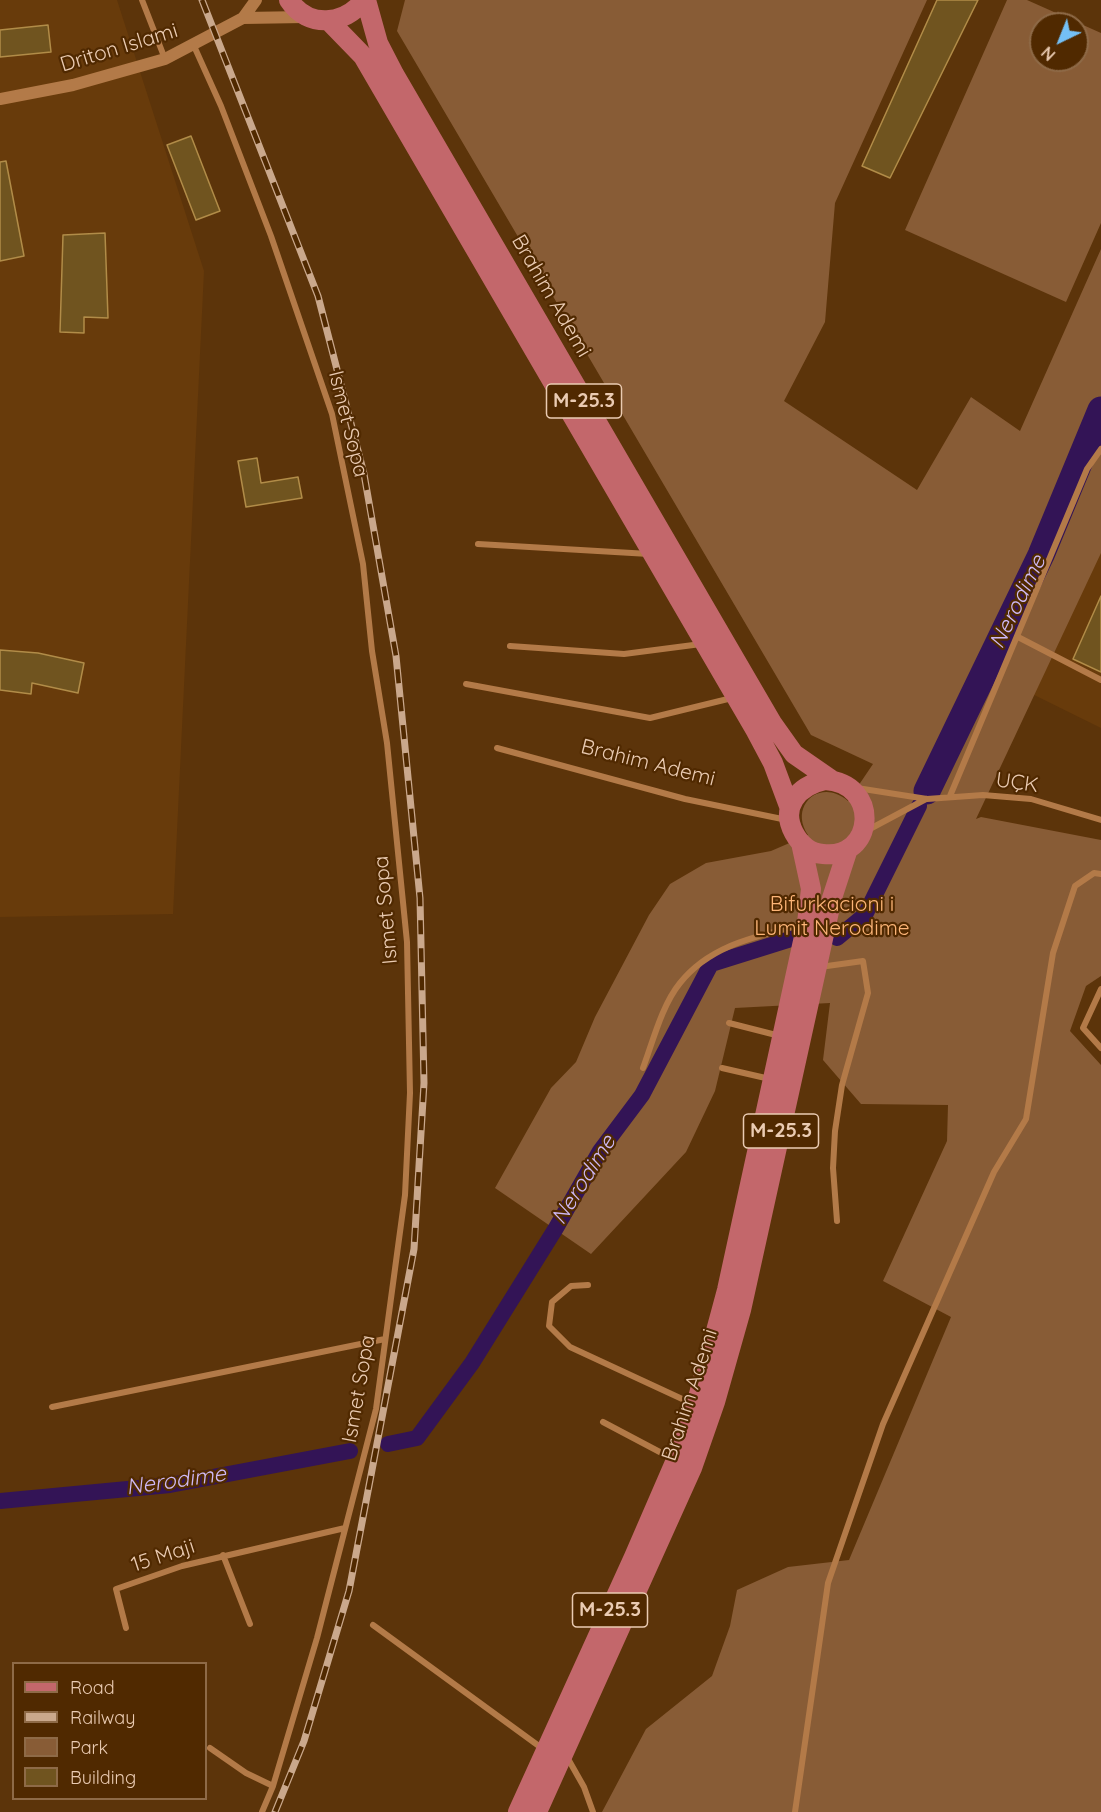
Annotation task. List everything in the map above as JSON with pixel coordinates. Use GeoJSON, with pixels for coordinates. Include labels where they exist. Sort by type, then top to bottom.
{"type":"FeatureCollection","features":[{"type":"Feature","properties":{"kind":"main road"},"geometry":{"type":"LineString","coordinates":[[289,0],[308,17],[330,21]]}},
{"type":"Feature","properties":{"kind":"main road","name":"Brahim Ademi"},"geometry":{"type":"LineString","coordinates":[[518,1812],[555,1753],[692,1468],[712,1413],[753,1258],[832,898],[848,849],[862,833],[865,815],[864,807],[841,783],[794,754],[772,723],[394,74],[378,43],[365,0],[350,15],[330,21],[363,56],[773,763],[788,813],[801,843],[811,889],[807,923],[727,1290],[696,1405],[676,1460],[555,1753],[537,1812]]}},
{"type":"Feature","properties":{"kind":"main road"},"geometry":{"type":"LineString","coordinates":[[788,813],[807,786],[816,782],[841,783]]}},
{"type":"Feature","properties":{"kind":"main road"},"geometry":{"type":"LineString","coordinates":[[801,843],[818,854],[829,855],[848,849]]}},
{"type":"Feature","properties":{"kind":"street"},"geometry":{"type":"LineString","coordinates":[[142,0],[165,59]]}},
{"type":"Feature","properties":{"kind":"street","name":"Driton Islami"},"geometry":{"type":"LineString","coordinates":[[0,99],[73,85],[165,59],[194,46],[243,18],[256,0]]}},
{"type":"Feature","properties":{"kind":"street","name":"Driton Islami"},"geometry":{"type":"LineString","coordinates":[[243,18],[308,17]]}},
{"type":"Feature","properties":{"kind":"street","name":"Ismet Sopa"},"geometry":{"type":"LineString","coordinates":[[194,46],[221,106],[271,237],[332,414],[363,564],[372,651],[387,743],[407,942],[410,1093],[405,1195],[376,1409],[317,1638],[273,1786],[262,1812]]}},
{"type":"Feature","properties":{"kind":"street"},"geometry":{"type":"LineString","coordinates":[[950,796],[1087,469],[1101,448]]}},
{"type":"Feature","properties":{"kind":"street"},"geometry":{"type":"LineString","coordinates":[[478,544],[653,555]]}},
{"type":"Feature","properties":{"kind":"street"},"geometry":{"type":"LineString","coordinates":[[1018,637],[1101,680]]}},
{"type":"Feature","properties":{"kind":"street"},"geometry":{"type":"LineString","coordinates":[[510,646],[624,654],[704,643]]}},
{"type":"Feature","properties":{"kind":"street","name":"Brahim Ademi"},"geometry":{"type":"LineString","coordinates":[[466,684],[650,718],[735,697]]}},
{"type":"Feature","properties":{"kind":"street","name":"Brahim Ademi"},"geometry":{"type":"LineString","coordinates":[[497,748],[685,799],[788,813]]}},
{"type":"Feature","properties":{"kind":"street","name":"UÇK"},"geometry":{"type":"LineString","coordinates":[[841,783],[927,799],[983,795],[1031,799],[1101,820]]}},
{"type":"Feature","properties":{"kind":"street","name":"UÇK"},"geometry":{"type":"LineString","coordinates":[[862,833],[927,799]]}},
{"type":"Feature","properties":{"kind":"street"},"geometry":{"type":"LineString","coordinates":[[795,1812],[828,1582],[883,1424],[994,1172],[1026,1119],[1053,953],[1074,886],[1094,873],[1101,874]]}},
{"type":"Feature","properties":{"kind":"street"},"geometry":{"type":"LineString","coordinates":[[643,1068],[680,983],[712,954],[741,942],[807,923]]}},
{"type":"Feature","properties":{"kind":"street"},"geometry":{"type":"LineString","coordinates":[[817,968],[863,961],[868,993],[842,1085],[835,1131],[833,1168],[837,1221]]}},
{"type":"Feature","properties":{"kind":"street"},"geometry":{"type":"LineString","coordinates":[[1101,989],[1083,1028],[1101,1048]]}},
{"type":"Feature","properties":{"kind":"street"},"geometry":{"type":"LineString","coordinates":[[729,1023],[783,1037]]}},
{"type":"Feature","properties":{"kind":"street"},"geometry":{"type":"LineString","coordinates":[[722,1068],[773,1080]]}},
{"type":"Feature","properties":{"kind":"street","name":"Brahim Ademi"},"geometry":{"type":"LineString","coordinates":[[588,1285],[571,1286],[552,1302],[549,1326],[570,1347],[696,1405]]}},
{"type":"Feature","properties":{"kind":"street"},"geometry":{"type":"LineString","coordinates":[[52,1407],[385,1339]]}},
{"type":"Feature","properties":{"kind":"street"},"geometry":{"type":"LineString","coordinates":[[603,1422],[676,1460]]}},
{"type":"Feature","properties":{"kind":"street","name":"15 Maji"},"geometry":{"type":"LineString","coordinates":[[126,1628],[116,1589],[182,1566],[223,1555],[345,1528]]}},
{"type":"Feature","properties":{"kind":"street","name":"15 Maji"},"geometry":{"type":"LineString","coordinates":[[223,1555],[250,1624]]}},
{"type":"Feature","properties":{"kind":"street"},"geometry":{"type":"LineString","coordinates":[[373,1625],[555,1753],[584,1787],[593,1812]]}},
{"type":"Feature","properties":{"kind":"street"},"geometry":{"type":"LineString","coordinates":[[210,1748],[246,1773],[273,1786]]}},
{"type":"Feature","properties":{"kind":"shaded area"},"geometry":{"type":"Polygon","coordinates":[[[0,0],[117,0],[204,271],[173,914],[0,917],[0,0]]]}},
{"type":"Feature","properties":{"kind":"shaded area"},"geometry":{"type":"Polygon","coordinates":[[[1101,514],[1101,728],[1018,687],[1101,514]]]}},
{"type":"Feature","properties":{"kind":"green space","name":"Bifurkacioni i Lumit Nerodime"},"geometry":{"type":"Polygon","coordinates":[[[405,0],[927,0],[835,203],[825,322],[784,401],[917,490],[971,397],[1020,431],[1101,249],[1101,553],[976,819],[981,817],[1101,840],[1101,976],[1086,986],[1070,1031],[1101,1065],[1101,1812],[602,1812],[646,1729],[712,1676],[730,1626],[737,1590],[788,1567],[849,1560],[951,1317],[883,1281],[947,1141],[948,1105],[861,1104],[823,1060],[830,1003],[735,1008],[715,1091],[686,1152],[591,1254],[495,1188],[551,1088],[576,1062],[595,1017],[649,915],[670,884],[706,863],[771,851],[808,835],[802,814],[810,798],[818,793],[828,792],[838,794],[848,801],[873,764],[811,735],[397,31],[405,0]]]}},
{"type":"Feature","properties":{"kind":"green space"},"geometry":{"type":"Polygon","coordinates":[[[1007,0],[1027,0],[1054,12],[1029,12],[1029,72],[1089,72],[1089,28],[1101,33],[1101,223],[1066,302],[905,230],[1007,0]]]}},
{"type":"Feature","properties":{"kind":"building"},"geometry":{"type":"Polygon","coordinates":[[[937,0],[978,0],[890,178],[862,166],[937,0]]]}},
{"type":"Feature","properties":{"kind":"building"},"geometry":{"type":"Polygon","coordinates":[[[48,25],[51,52],[0,57],[0,30],[48,25]]]}},
{"type":"Feature","properties":{"kind":"building"},"geometry":{"type":"Polygon","coordinates":[[[191,136],[220,211],[196,220],[167,145],[191,136]]]}},
{"type":"Feature","properties":{"kind":"building"},"geometry":{"type":"Polygon","coordinates":[[[6,161],[24,256],[0,261],[0,162],[6,161]]]}},
{"type":"Feature","properties":{"kind":"building"},"geometry":{"type":"Polygon","coordinates":[[[105,233],[108,318],[84,317],[84,333],[60,332],[63,235],[105,233]]]}},
{"type":"Feature","properties":{"kind":"building"},"geometry":{"type":"Polygon","coordinates":[[[257,458],[261,483],[298,477],[302,498],[246,507],[238,461],[257,458]]]}},
{"type":"Feature","properties":{"kind":"building"},"geometry":{"type":"Polygon","coordinates":[[[1101,596],[1101,672],[1073,659],[1101,596]]]}},
{"type":"Feature","properties":{"kind":"building"},"geometry":{"type":"Polygon","coordinates":[[[0,650],[38,653],[84,663],[78,693],[32,683],[31,694],[0,690],[0,650]]]}},
{"type":"Feature","properties":{"kind":"waterway","name":"Nerodime"},"geometry":{"type":"LineString","coordinates":[[927,791],[1041,555],[1101,410]]}},
{"type":"Feature","properties":{"kind":"waterway","name":"Nerodime"},"geometry":{"type":"LineString","coordinates":[[837,938],[865,915],[919,806]]}},
{"type":"Feature","properties":{"kind":"waterway","name":"Nerodime"},"geometry":{"type":"LineString","coordinates":[[388,1444],[417,1438],[472,1363],[556,1228],[600,1151],[642,1095],[711,964],[794,938]]}},
{"type":"Feature","properties":{"kind":"waterway","name":"Nerodime"},"geometry":{"type":"LineString","coordinates":[[0,1501],[170,1485],[350,1451]]}},
{"type":"Feature","properties":{"kind":"railway"},"geometry":{"type":"LineString","coordinates":[[202,0],[318,296],[364,474],[396,656],[420,898],[424,1083],[414,1249],[349,1591],[304,1741],[275,1812]]}}]}
